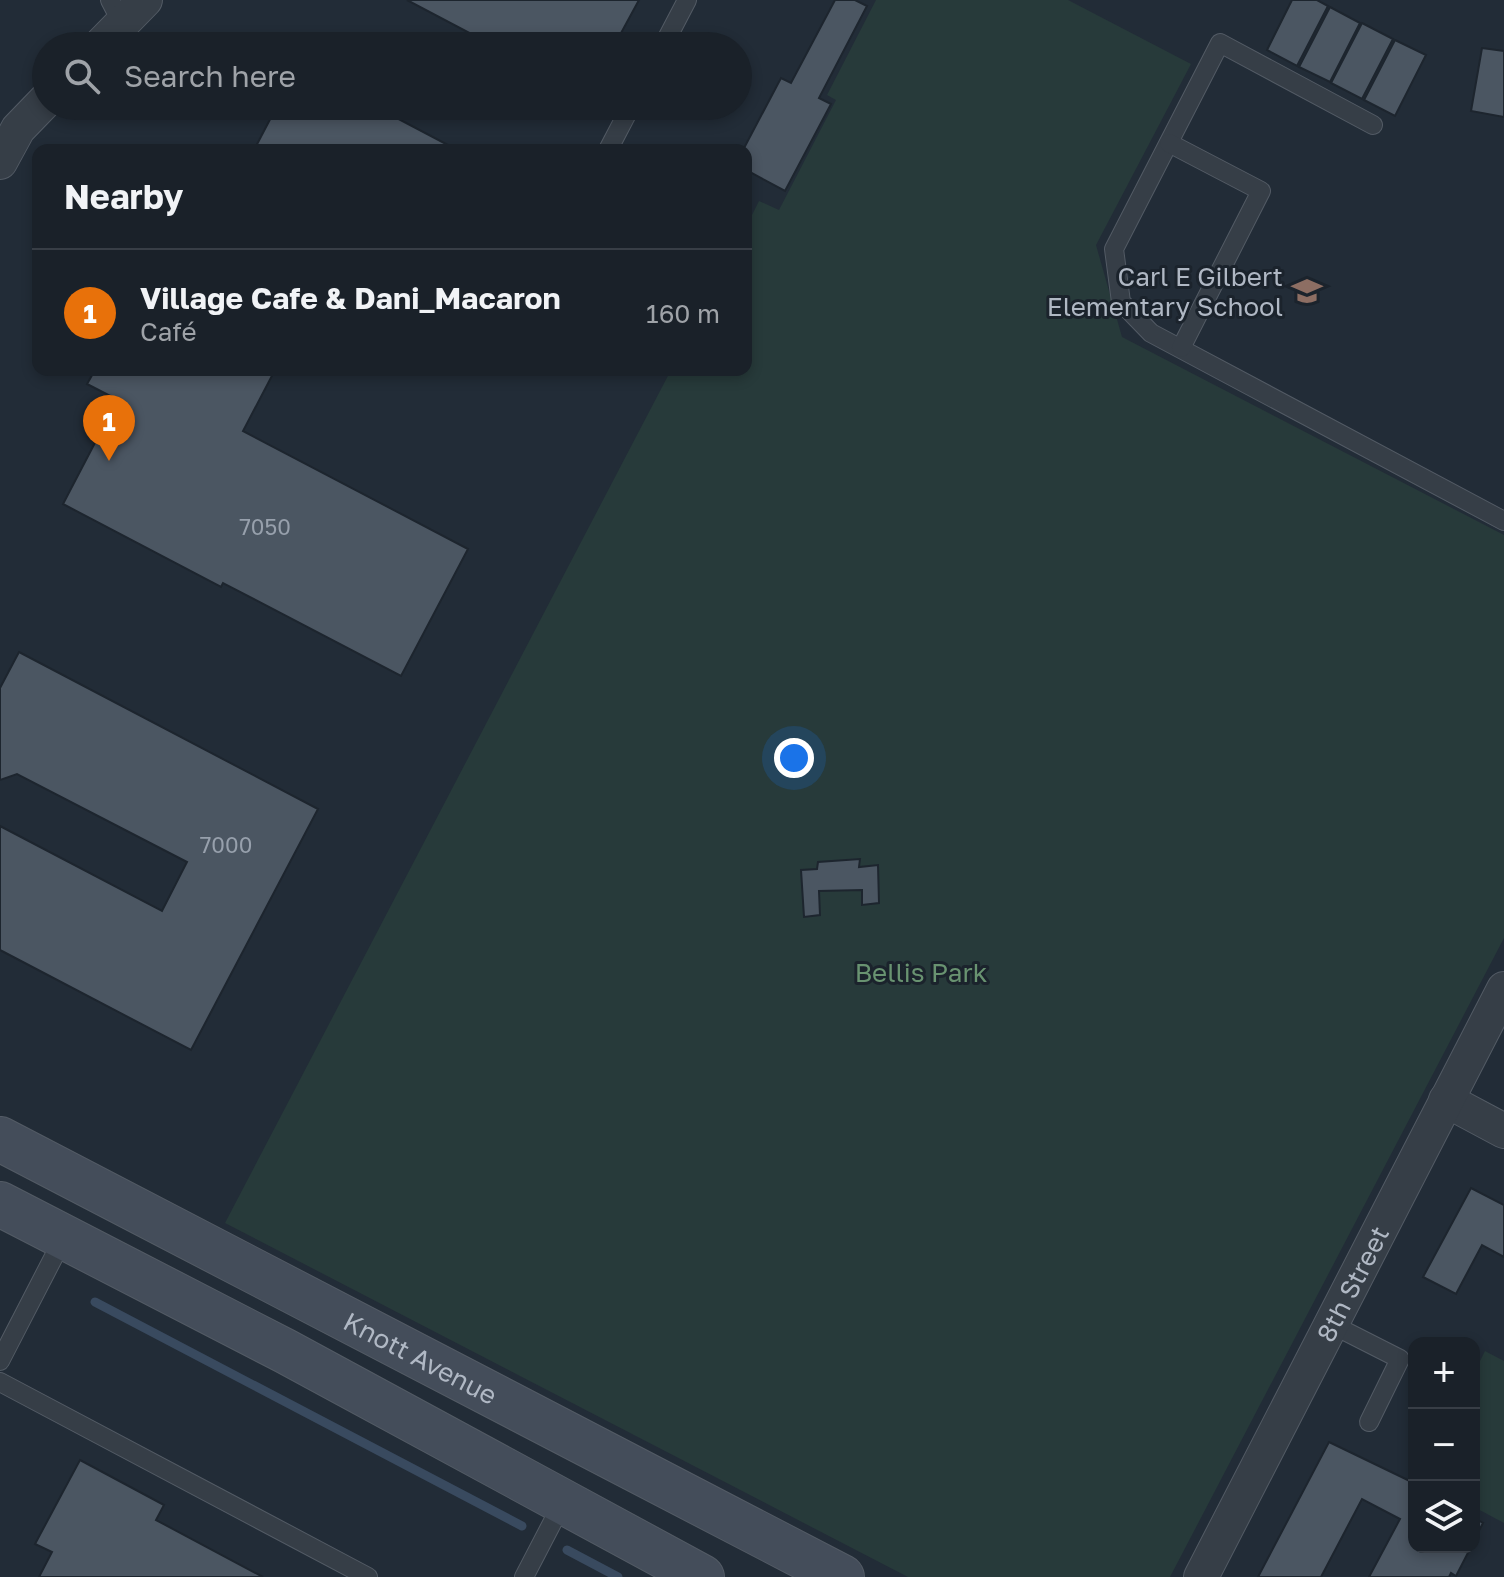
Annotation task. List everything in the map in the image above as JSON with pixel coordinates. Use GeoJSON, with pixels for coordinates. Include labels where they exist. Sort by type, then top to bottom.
{"type":"FeatureCollection","features":[{"type":"Feature","properties":{"kind":"main road","name":"Knott Avenue"},"geometry":{"type":"LineString","coordinates":[[0,1139],[842,1577]]}},
{"type":"Feature","properties":{"kind":"main road"},"geometry":{"type":"LineString","coordinates":[[0,1204],[285,1351],[702,1577]]}},
{"type":"Feature","properties":{"kind":"main road"},"geometry":{"type":"LineString","coordinates":[[563,1502],[594,1447]]}},
{"type":"Feature","properties":{"kind":"street"},"geometry":{"type":"LineString","coordinates":[[0,162],[18,129],[32,114]]}},
{"type":"Feature","properties":{"kind":"street","name":"8th Street"},"geometry":{"type":"LineString","coordinates":[[1201,1577],[1504,989]]}},
{"type":"Feature","properties":{"kind":"street"},"geometry":{"type":"LineString","coordinates":[[1446,1100],[1504,1131]]}},
{"type":"Feature","properties":{"kind":"lane"},"geometry":{"type":"LineString","coordinates":[[670,32],[687,0]]}},
{"type":"Feature","properties":{"kind":"lane"},"geometry":{"type":"LineString","coordinates":[[1373,125],[1220,43],[1114,249],[1121,302],[1151,333],[1504,521]]}},
{"type":"Feature","properties":{"kind":"lane"},"geometry":{"type":"LineString","coordinates":[[611,144],[624,120]]}},
{"type":"Feature","properties":{"kind":"lane"},"geometry":{"type":"LineString","coordinates":[[1169,143],[1261,191],[1181,348]]}},
{"type":"Feature","properties":{"kind":"lane"},"geometry":{"type":"LineString","coordinates":[[0,1361],[64,1237]]}},
{"type":"Feature","properties":{"kind":"lane"},"geometry":{"type":"LineString","coordinates":[[1331,1324],[1400,1359],[1369,1422]]}},
{"type":"Feature","properties":{"kind":"lane"},"geometry":{"type":"LineString","coordinates":[[0,1382],[368,1577]]}},
{"type":"Feature","properties":{"kind":"lane"},"geometry":{"type":"LineString","coordinates":[[524,1577],[563,1502]]}},
{"type":"Feature","properties":{"kind":"green space","name":"Bellis Park"},"geometry":{"type":"Polygon","coordinates":[[[876,0],[1068,0],[1191,64],[1096,245],[1122,337],[1504,535],[1504,938],[1170,1577],[908,1577],[225,1223],[668,376],[752,376],[752,215],[759,201],[779,210],[836,100],[827,95],[876,0]]]}},
{"type":"Feature","properties":{"kind":"green space"},"geometry":{"type":"Polygon","coordinates":[[[1485,1351],[1504,1361],[1504,1523],[1480,1510],[1480,1361],[1485,1351]]]}},
{"type":"Feature","properties":{"kind":"building"},"geometry":{"type":"Polygon","coordinates":[[[407,0],[639,0],[622,32],[468,32],[407,0]]]}},
{"type":"Feature","properties":{"kind":"building"},"geometry":{"type":"Polygon","coordinates":[[[835,0],[855,0],[867,6],[819,98],[831,104],[785,191],[752,173],[752,144],[746,144],[781,78],[791,83],[835,0]]]}},
{"type":"Feature","properties":{"kind":"building"},"geometry":{"type":"Polygon","coordinates":[[[1292,0],[1317,0],[1328,6],[1297,66],[1267,50],[1292,0]]]}},
{"type":"Feature","properties":{"kind":"building"},"geometry":{"type":"Polygon","coordinates":[[[1330,7],[1360,23],[1330,82],[1299,67],[1330,7]]]}},
{"type":"Feature","properties":{"kind":"building"},"geometry":{"type":"Polygon","coordinates":[[[1362,23],[1393,39],[1362,99],[1331,83],[1362,23]]]}},
{"type":"Feature","properties":{"kind":"building"},"geometry":{"type":"Polygon","coordinates":[[[1395,40],[1426,55],[1395,116],[1364,100],[1395,40]]]}},
{"type":"Feature","properties":{"kind":"building"},"geometry":{"type":"Polygon","coordinates":[[[1482,48],[1504,51],[1504,117],[1471,111],[1482,48]]]}},
{"type":"Feature","properties":{"kind":"building"},"geometry":{"type":"Polygon","coordinates":[[[270,120],[401,120],[446,144],[257,144],[270,120]]]}},
{"type":"Feature","properties":{"kind":"building"},"geometry":{"type":"Polygon","coordinates":[[[92,376],[272,376],[243,431],[468,549],[401,676],[63,504],[110,414],[115,417],[122,402],[87,384],[92,376]]]}},
{"type":"Feature","properties":{"kind":"building"},"geometry":{"type":"Polygon","coordinates":[[[19,652],[318,809],[191,1050],[0,950],[0,826],[162,911],[187,862],[17,774],[0,780],[0,688],[19,652]]]}},
{"type":"Feature","properties":{"kind":"building"},"geometry":{"type":"Polygon","coordinates":[[[860,859],[859,867],[878,865],[879,903],[862,905],[862,890],[819,891],[820,915],[804,917],[801,870],[817,869],[818,862],[860,859]]]}},
{"type":"Feature","properties":{"kind":"building"},"geometry":{"type":"Polygon","coordinates":[[[1471,1188],[1504,1205],[1504,1257],[1482,1245],[1456,1294],[1423,1277],[1471,1188]]]}},
{"type":"Feature","properties":{"kind":"building"},"geometry":{"type":"Polygon","coordinates":[[[1329,1442],[1408,1480],[1408,1553],[1468,1553],[1456,1576],[1451,1573],[1449,1577],[1369,1577],[1400,1519],[1362,1499],[1321,1577],[1258,1577],[1329,1442]]]}},
{"type":"Feature","properties":{"kind":"building"},"geometry":{"type":"Polygon","coordinates":[[[80,1460],[164,1505],[156,1520],[263,1577],[39,1577],[52,1552],[35,1544],[80,1460]]]}},
{"type":"Feature","properties":{"kind":"waterway"},"geometry":{"type":"LineString","coordinates":[[95,1302],[522,1526]]}},
{"type":"Feature","properties":{"kind":"waterway"},"geometry":{"type":"LineString","coordinates":[[567,1550],[618,1577]]}},
{"type":"Feature","properties":{"kind":"place","name":"Carl E Gilbert Elementary School"},"geometry":{"type":"Point","coordinates":[1307,291]}},
{"type":"Feature","properties":{"kind":"place","name":"Village Cafe & Dani_Macaron"},"geometry":{"type":"Point","coordinates":[109,461]}}]}
